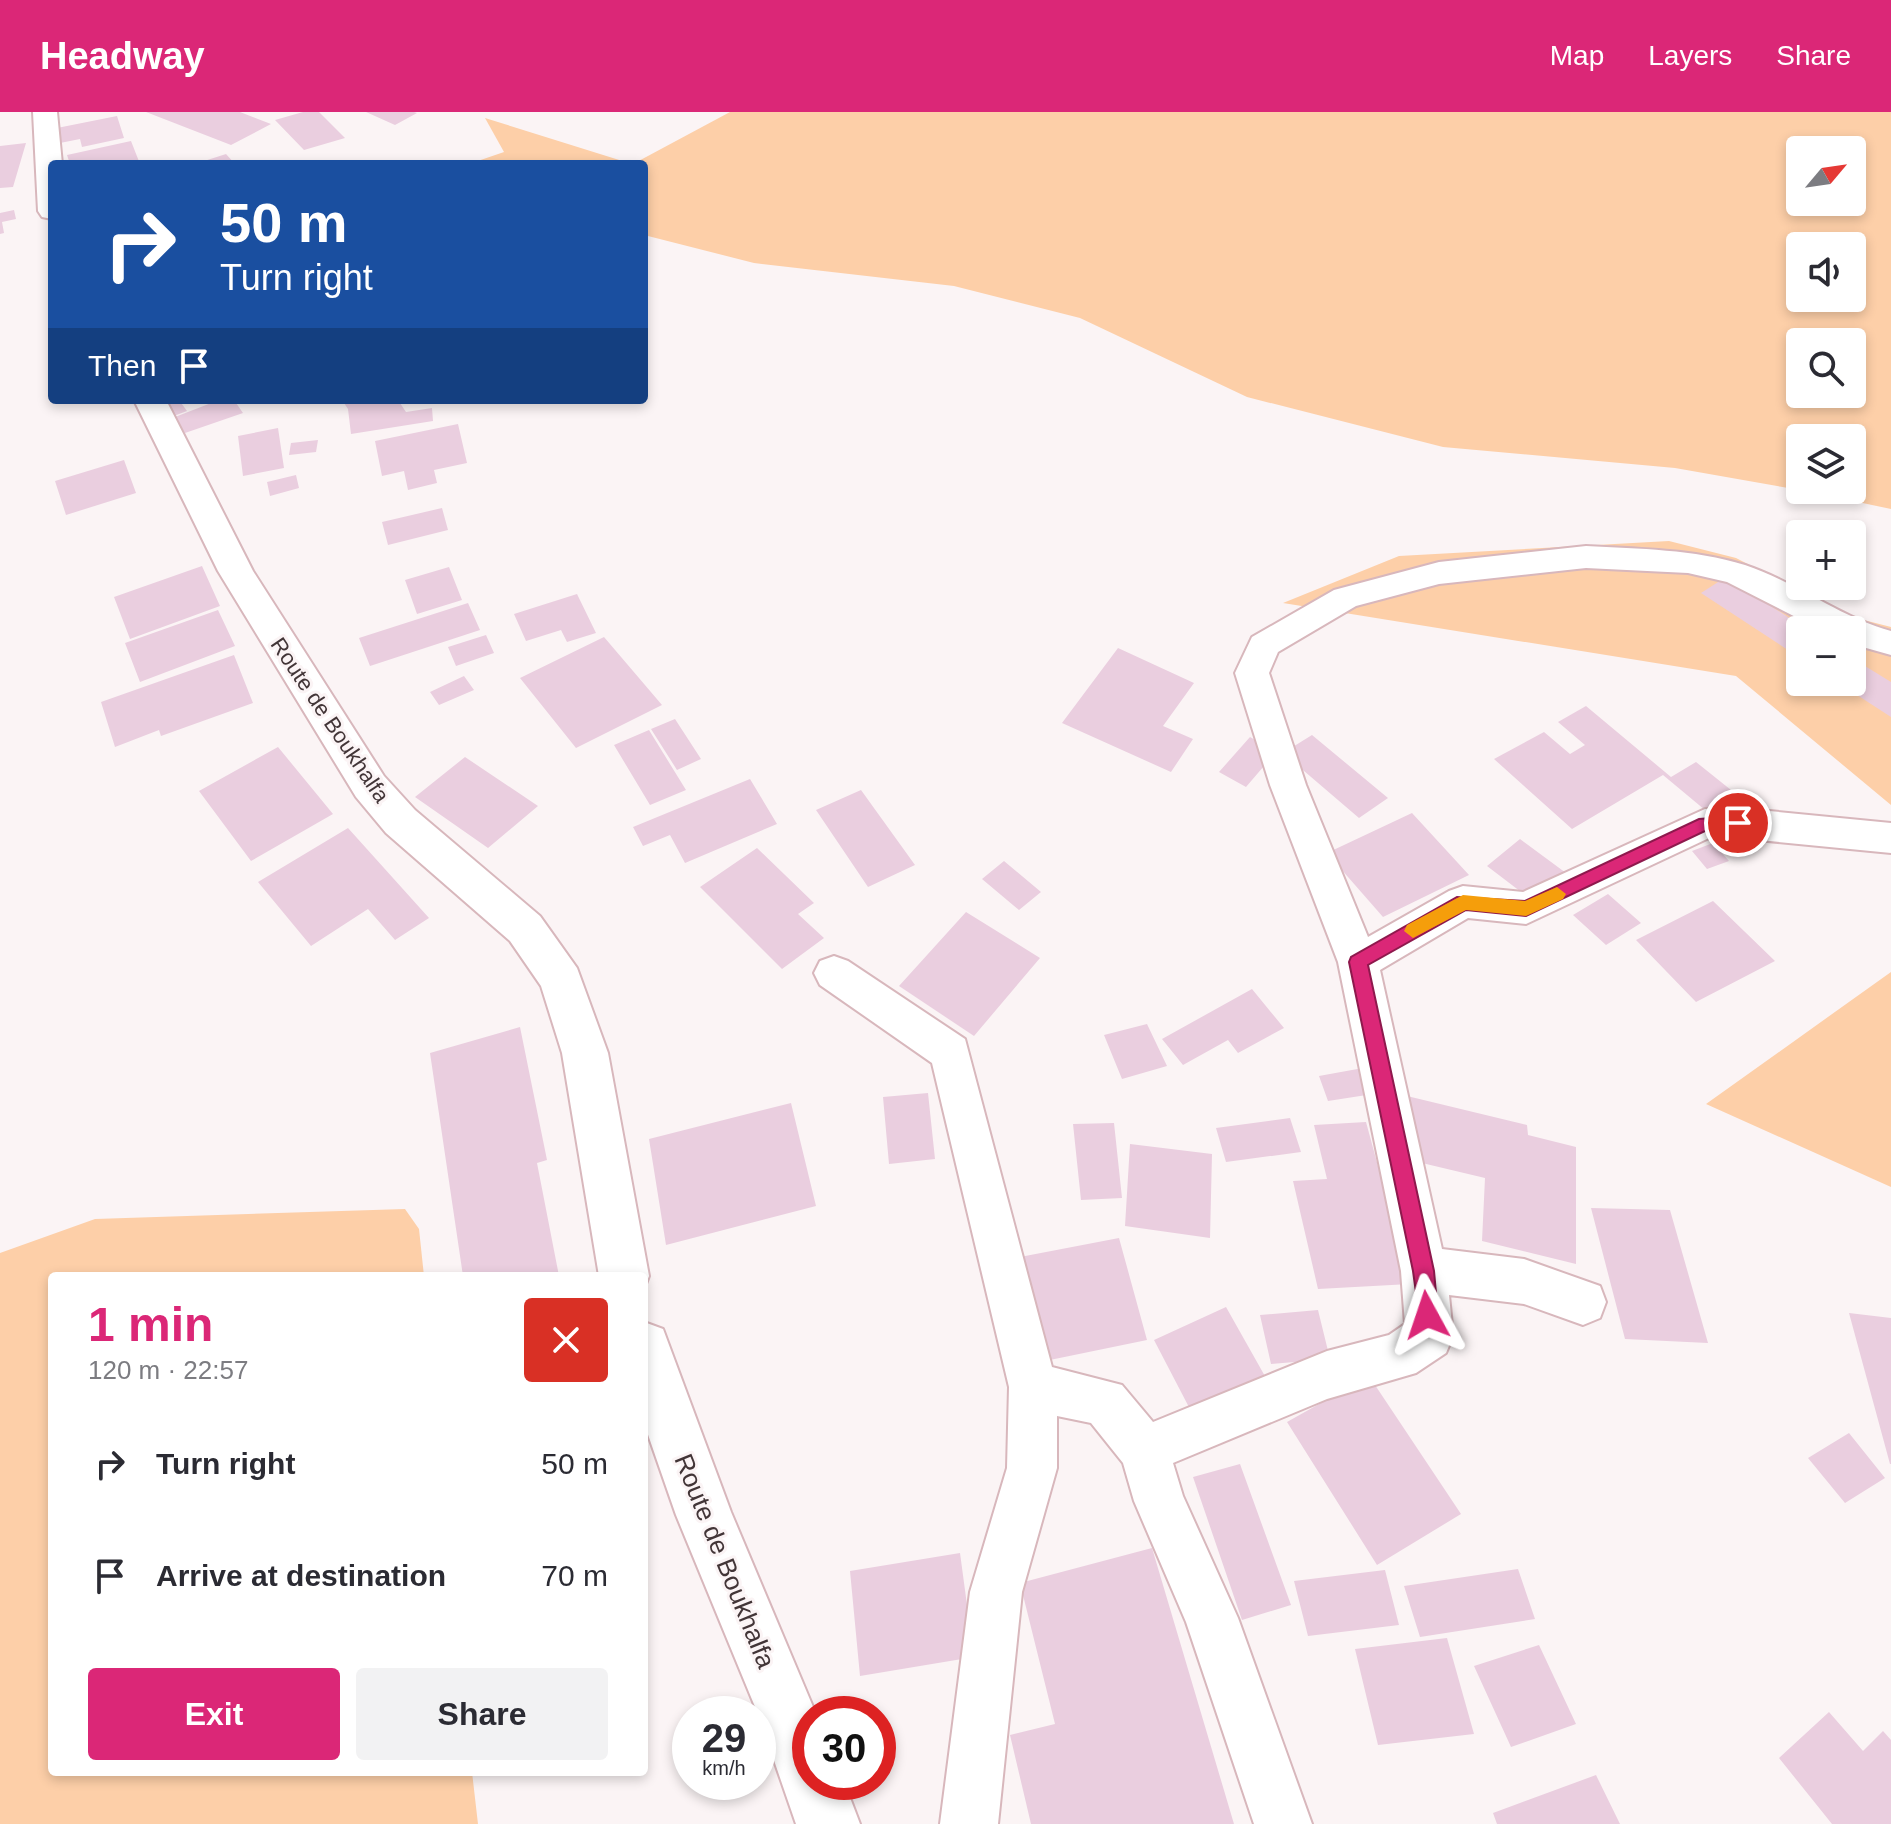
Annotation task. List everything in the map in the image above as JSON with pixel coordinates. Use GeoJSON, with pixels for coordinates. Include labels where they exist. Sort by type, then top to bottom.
{"type":"FeatureCollection","features":[{"type":"Feature","properties":{"kind":"main road"},"geometry":{"type":"LineString","coordinates":[[45,112],[48,160]]}},
{"type":"Feature","properties":{"kind":"main road","name":"Route de Boukhalfa"},"geometry":{"type":"LineString","coordinates":[[152,404],[225,551],[283,652],[379,799],[428,850],[487,891],[526,931],[560,979],[584,1053],[604,1146],[609,1219],[623,1272]]}},
{"type":"Feature","properties":{"kind":"main road","name":"Route de Boukhalfa"},"geometry":{"type":"LineString","coordinates":[[648,1359],[704,1515],[792,1729]]}},
{"type":"Feature","properties":{"kind":"main road"},"geometry":{"type":"LineString","coordinates":[[819,1800],[828,1824]]}},
{"type":"Feature","properties":{"kind":"street"},"geometry":{"type":"LineString","coordinates":[[1144,1450],[1327,1375],[1399,1356],[1429,1336],[1424,1271],[1358,962],[1288,785],[1252,673],[1264,645],[1345,598],[1439,573],[1586,557],[1688,562],[1737,574],[1820,616]]}},
{"type":"Feature","properties":{"kind":"street"},"geometry":{"type":"LineString","coordinates":[[1866,636],[1891,643]]}},
{"type":"Feature","properties":{"kind":"street"},"geometry":{"type":"LineString","coordinates":[[1358,962],[1463,902],[1526,908],[1705,824],[1738,823],[1891,838]]}},
{"type":"Feature","properties":{"kind":"street"},"geometry":{"type":"LineString","coordinates":[[834,973],[950,1052],[1033,1387],[1032,1468],[996,1592],[969,1824]]}},
{"type":"Feature","properties":{"kind":"street"},"geometry":{"type":"LineString","coordinates":[[1424,1271],[1491,1273],[1541,1284],[1583,1302]]}},
{"type":"Feature","properties":{"kind":"street"},"geometry":{"type":"LineString","coordinates":[[1033,1387],[1105,1402],[1144,1450],[1159,1501],[1211,1618],[1283,1824]]}},
{"type":"Feature","properties":{"kind":"shaded area"},"geometry":{"type":"Polygon","coordinates":[[[730,112],[1891,112],[1891,509],[1866,504],[1866,424],[1786,424],[1786,488],[1675,468],[1443,447],[1247,397],[1080,318],[954,286],[754,263],[648,236],[648,160],[640,160],[730,112]]]}},
{"type":"Feature","properties":{"kind":"shaded area"},"geometry":{"type":"Polygon","coordinates":[[[485,118],[619,160],[481,160],[504,152],[485,118]]]}},
{"type":"Feature","properties":{"kind":"shaded area"},"geometry":{"type":"Polygon","coordinates":[[[1669,541],[1736,558],[1786,583],[1786,600],[1819,600],[1850,616],[1786,616],[1786,696],[1866,696],[1866,621],[1891,627],[1891,805],[1736,676],[1283,603],[1399,556],[1669,541]]]}},
{"type":"Feature","properties":{"kind":"shaded area"},"geometry":{"type":"Polygon","coordinates":[[[1891,972],[1891,1187],[1706,1104],[1891,972]]]}},
{"type":"Feature","properties":{"kind":"shaded area"},"geometry":{"type":"Polygon","coordinates":[[[405,1209],[419,1229],[424,1272],[48,1272],[48,1776],[472,1776],[478,1824],[0,1824],[0,1253],[95,1219],[405,1209]]]}},
{"type":"Feature","properties":{"kind":"building"},"geometry":{"type":"Polygon","coordinates":[[[146,112],[240,112],[271,124],[231,145],[146,112]]]}},
{"type":"Feature","properties":{"kind":"building"},"geometry":{"type":"Polygon","coordinates":[[[303,112],[319,112],[345,138],[304,150],[275,120],[303,112]]]}},
{"type":"Feature","properties":{"kind":"building"},"geometry":{"type":"Polygon","coordinates":[[[366,112],[414,112],[417,113],[395,125],[366,112]]]}},
{"type":"Feature","properties":{"kind":"building"},"geometry":{"type":"Polygon","coordinates":[[[117,116],[124,138],[82,147],[80,139],[60,143],[57,128],[117,116]]]}},
{"type":"Feature","properties":{"kind":"building"},"geometry":{"type":"Polygon","coordinates":[[[131,141],[138,160],[69,160],[67,155],[131,141]]]}},
{"type":"Feature","properties":{"kind":"building"},"geometry":{"type":"Polygon","coordinates":[[[26,143],[13,187],[0,188],[0,146],[26,143]]]}},
{"type":"Feature","properties":{"kind":"building"},"geometry":{"type":"Polygon","coordinates":[[[226,154],[231,160],[207,160],[226,154]]]}},
{"type":"Feature","properties":{"kind":"building"},"geometry":{"type":"Polygon","coordinates":[[[14,210],[16,219],[2,222],[4,233],[0,234],[0,213],[14,210]]]}},
{"type":"Feature","properties":{"kind":"building"},"geometry":{"type":"Polygon","coordinates":[[[182,404],[187,411],[166,419],[157,405],[182,404]]]}},
{"type":"Feature","properties":{"kind":"building"},"geometry":{"type":"Polygon","coordinates":[[[209,404],[237,404],[243,413],[185,433],[175,417],[209,404]]]}},
{"type":"Feature","properties":{"kind":"building"},"geometry":{"type":"Polygon","coordinates":[[[345,404],[401,404],[406,412],[432,408],[433,421],[351,434],[345,404]]]}},
{"type":"Feature","properties":{"kind":"building"},"geometry":{"type":"Polygon","coordinates":[[[458,424],[467,463],[434,470],[437,483],[408,490],[404,471],[382,476],[375,441],[458,424]]]}},
{"type":"Feature","properties":{"kind":"building"},"geometry":{"type":"Polygon","coordinates":[[[278,428],[284,468],[243,476],[238,436],[278,428]]]}},
{"type":"Feature","properties":{"kind":"building"},"geometry":{"type":"Polygon","coordinates":[[[318,440],[316,452],[289,455],[291,443],[318,440]]]}},
{"type":"Feature","properties":{"kind":"building"},"geometry":{"type":"Polygon","coordinates":[[[124,460],[136,493],[66,515],[55,481],[124,460]]]}},
{"type":"Feature","properties":{"kind":"building"},"geometry":{"type":"Polygon","coordinates":[[[296,475],[299,488],[270,496],[267,482],[296,475]]]}},
{"type":"Feature","properties":{"kind":"building"},"geometry":{"type":"Polygon","coordinates":[[[442,508],[448,530],[388,545],[382,522],[442,508]]]}},
{"type":"Feature","properties":{"kind":"building"},"geometry":{"type":"Polygon","coordinates":[[[202,566],[220,606],[130,639],[114,597],[202,566]]]}},
{"type":"Feature","properties":{"kind":"building"},"geometry":{"type":"Polygon","coordinates":[[[449,567],[462,600],[417,614],[405,580],[449,567]]]}},
{"type":"Feature","properties":{"kind":"building"},"geometry":{"type":"Polygon","coordinates":[[[1726,577],[1786,616],[1786,649],[1701,593],[1726,577]]]}},
{"type":"Feature","properties":{"kind":"building"},"geometry":{"type":"Polygon","coordinates":[[[577,594],[596,633],[567,642],[561,630],[526,641],[514,614],[577,594]]]}},
{"type":"Feature","properties":{"kind":"building"},"geometry":{"type":"Polygon","coordinates":[[[468,603],[480,630],[370,666],[359,638],[468,603]]]}},
{"type":"Feature","properties":{"kind":"building"},"geometry":{"type":"Polygon","coordinates":[[[218,610],[235,646],[140,682],[125,643],[218,610]]]}},
{"type":"Feature","properties":{"kind":"building"},"geometry":{"type":"Polygon","coordinates":[[[486,635],[494,653],[456,666],[448,647],[486,635]]]}},
{"type":"Feature","properties":{"kind":"building"},"geometry":{"type":"Polygon","coordinates":[[[604,637],[662,705],[576,748],[520,678],[604,637]]]}},
{"type":"Feature","properties":{"kind":"building"},"geometry":{"type":"Polygon","coordinates":[[[1118,648],[1194,683],[1163,726],[1193,739],[1171,772],[1062,723],[1118,648]]]}},
{"type":"Feature","properties":{"kind":"building"},"geometry":{"type":"Polygon","coordinates":[[[234,655],[253,703],[161,736],[159,730],[115,747],[101,702],[234,655]]]}},
{"type":"Feature","properties":{"kind":"building"},"geometry":{"type":"Polygon","coordinates":[[[1866,667],[1891,682],[1891,717],[1859,696],[1866,696],[1866,667]]]}},
{"type":"Feature","properties":{"kind":"building"},"geometry":{"type":"Polygon","coordinates":[[[464,676],[474,690],[439,705],[430,692],[464,676]]]}},
{"type":"Feature","properties":{"kind":"building"},"geometry":{"type":"Polygon","coordinates":[[[1586,706],[1671,777],[1696,762],[1746,802],[1717,820],[1663,775],[1572,829],[1494,759],[1544,732],[1570,754],[1585,745],[1558,722],[1586,706]]]}},
{"type":"Feature","properties":{"kind":"building"},"geometry":{"type":"Polygon","coordinates":[[[675,719],[701,759],[677,770],[651,729],[675,719]]]}},
{"type":"Feature","properties":{"kind":"building"},"geometry":{"type":"Polygon","coordinates":[[[649,730],[686,790],[650,805],[614,745],[649,730]]]}},
{"type":"Feature","properties":{"kind":"building"},"geometry":{"type":"Polygon","coordinates":[[[1312,735],[1388,798],[1359,818],[1283,753],[1312,735]]]}},
{"type":"Feature","properties":{"kind":"building"},"geometry":{"type":"Polygon","coordinates":[[[1250,737],[1276,752],[1246,787],[1219,772],[1250,737]]]}},
{"type":"Feature","properties":{"kind":"building"},"geometry":{"type":"Polygon","coordinates":[[[278,747],[333,814],[251,861],[199,791],[278,747]]]}},
{"type":"Feature","properties":{"kind":"building"},"geometry":{"type":"Polygon","coordinates":[[[465,757],[538,806],[488,848],[415,797],[465,757]]]}},
{"type":"Feature","properties":{"kind":"building"},"geometry":{"type":"Polygon","coordinates":[[[750,779],[777,824],[685,863],[670,835],[643,846],[633,827],[750,779]]]}},
{"type":"Feature","properties":{"kind":"building"},"geometry":{"type":"Polygon","coordinates":[[[861,790],[915,865],[868,887],[816,810],[861,790]]]}},
{"type":"Feature","properties":{"kind":"building"},"geometry":{"type":"Polygon","coordinates":[[[1412,813],[1469,875],[1383,917],[1327,853],[1412,813]]]}},
{"type":"Feature","properties":{"kind":"building"},"geometry":{"type":"Polygon","coordinates":[[[348,828],[429,918],[395,940],[368,909],[311,946],[258,882],[348,828]]]}},
{"type":"Feature","properties":{"kind":"building"},"geometry":{"type":"Polygon","coordinates":[[[1520,839],[1566,873],[1533,901],[1487,866],[1520,839]]]}},
{"type":"Feature","properties":{"kind":"building"},"geometry":{"type":"Polygon","coordinates":[[[1713,843],[1729,861],[1707,869],[1692,851],[1713,843]]]}},
{"type":"Feature","properties":{"kind":"building"},"geometry":{"type":"Polygon","coordinates":[[[757,848],[814,903],[798,914],[824,938],[782,969],[700,887],[757,848]]]}},
{"type":"Feature","properties":{"kind":"building"},"geometry":{"type":"Polygon","coordinates":[[[1004,861],[1041,892],[1019,910],[982,879],[1004,861]]]}},
{"type":"Feature","properties":{"kind":"building"},"geometry":{"type":"Polygon","coordinates":[[[1608,894],[1641,923],[1606,945],[1573,915],[1608,894]]]}},
{"type":"Feature","properties":{"kind":"building"},"geometry":{"type":"Polygon","coordinates":[[[1713,901],[1775,961],[1696,1002],[1636,940],[1713,901]]]}},
{"type":"Feature","properties":{"kind":"building"},"geometry":{"type":"Polygon","coordinates":[[[966,912],[1040,958],[974,1036],[899,986],[966,912]]]}},
{"type":"Feature","properties":{"kind":"building"},"geometry":{"type":"Polygon","coordinates":[[[1252,989],[1284,1028],[1238,1053],[1228,1040],[1183,1065],[1162,1039],[1252,989]]]}},
{"type":"Feature","properties":{"kind":"building"},"geometry":{"type":"Polygon","coordinates":[[[1147,1024],[1167,1066],[1122,1079],[1104,1035],[1147,1024]]]}},
{"type":"Feature","properties":{"kind":"building"},"geometry":{"type":"Polygon","coordinates":[[[520,1027],[547,1160],[537,1163],[558,1272],[462,1272],[430,1053],[520,1027]]]}},
{"type":"Feature","properties":{"kind":"building"},"geometry":{"type":"Polygon","coordinates":[[[1363,1068],[1373,1094],[1328,1101],[1319,1076],[1363,1068]]]}},
{"type":"Feature","properties":{"kind":"building"},"geometry":{"type":"Polygon","coordinates":[[[928,1093],[935,1159],[889,1164],[883,1097],[928,1093]]]}},
{"type":"Feature","properties":{"kind":"building"},"geometry":{"type":"Polygon","coordinates":[[[1407,1096],[1527,1125],[1528,1135],[1576,1147],[1576,1264],[1482,1241],[1485,1178],[1401,1158],[1407,1096]]]}},
{"type":"Feature","properties":{"kind":"building"},"geometry":{"type":"Polygon","coordinates":[[[791,1103],[816,1206],[666,1245],[649,1139],[791,1103]]]}},
{"type":"Feature","properties":{"kind":"building"},"geometry":{"type":"Polygon","coordinates":[[[1290,1118],[1301,1152],[1226,1162],[1216,1128],[1290,1118]]]}},
{"type":"Feature","properties":{"kind":"building"},"geometry":{"type":"Polygon","coordinates":[[[1366,1122],[1410,1284],[1318,1289],[1293,1181],[1327,1179],[1314,1125],[1366,1122]]]}},
{"type":"Feature","properties":{"kind":"building"},"geometry":{"type":"Polygon","coordinates":[[[1114,1123],[1122,1198],[1081,1200],[1073,1124],[1114,1123]]]}},
{"type":"Feature","properties":{"kind":"building"},"geometry":{"type":"Polygon","coordinates":[[[1130,1144],[1212,1154],[1210,1238],[1125,1226],[1130,1144]]]}},
{"type":"Feature","properties":{"kind":"building"},"geometry":{"type":"Polygon","coordinates":[[[1591,1208],[1670,1210],[1708,1343],[1625,1339],[1591,1208]]]}},
{"type":"Feature","properties":{"kind":"building"},"geometry":{"type":"Polygon","coordinates":[[[1119,1238],[1147,1340],[1045,1361],[1020,1257],[1119,1238]]]}},
{"type":"Feature","properties":{"kind":"building"},"geometry":{"type":"Polygon","coordinates":[[[1226,1307],[1266,1378],[1192,1413],[1154,1340],[1226,1307]]]}},
{"type":"Feature","properties":{"kind":"building"},"geometry":{"type":"Polygon","coordinates":[[[1318,1310],[1330,1359],[1271,1364],[1260,1315],[1318,1310]]]}},
{"type":"Feature","properties":{"kind":"building"},"geometry":{"type":"Polygon","coordinates":[[[1849,1313],[1891,1318],[1891,1464],[1890,1464],[1849,1313]]]}},
{"type":"Feature","properties":{"kind":"building"},"geometry":{"type":"Polygon","coordinates":[[[1369,1376],[1461,1514],[1377,1565],[1287,1422],[1369,1376]]]}},
{"type":"Feature","properties":{"kind":"building"},"geometry":{"type":"Polygon","coordinates":[[[1849,1433],[1885,1478],[1845,1503],[1808,1458],[1849,1433]]]}},
{"type":"Feature","properties":{"kind":"building"},"geometry":{"type":"Polygon","coordinates":[[[1240,1464],[1291,1605],[1242,1620],[1193,1477],[1240,1464]]]}},
{"type":"Feature","properties":{"kind":"building"},"geometry":{"type":"Polygon","coordinates":[[[1152,1548],[1234,1824],[1031,1824],[1010,1735],[1055,1724],[1020,1583],[1152,1548]]]}},
{"type":"Feature","properties":{"kind":"building"},"geometry":{"type":"Polygon","coordinates":[[[960,1553],[974,1657],[860,1676],[850,1571],[960,1553]]]}},
{"type":"Feature","properties":{"kind":"building"},"geometry":{"type":"Polygon","coordinates":[[[1518,1569],[1535,1619],[1420,1637],[1404,1586],[1518,1569]]]}},
{"type":"Feature","properties":{"kind":"building"},"geometry":{"type":"Polygon","coordinates":[[[1385,1570],[1399,1625],[1308,1636],[1294,1581],[1385,1570]]]}},
{"type":"Feature","properties":{"kind":"building"},"geometry":{"type":"Polygon","coordinates":[[[1447,1638],[1474,1734],[1378,1745],[1355,1649],[1447,1638]]]}},
{"type":"Feature","properties":{"kind":"building"},"geometry":{"type":"Polygon","coordinates":[[[1539,1645],[1576,1724],[1511,1747],[1474,1666],[1539,1645]]]}},
{"type":"Feature","properties":{"kind":"building"},"geometry":{"type":"Polygon","coordinates":[[[1829,1712],[1863,1751],[1883,1731],[1891,1740],[1891,1824],[1832,1824],[1779,1758],[1829,1712]]]}},
{"type":"Feature","properties":{"kind":"building"},"geometry":{"type":"Polygon","coordinates":[[[1596,1775],[1620,1824],[1497,1824],[1493,1813],[1596,1775]]]}},
{"type":"Feature","properties":{"kind":"slow traffic"},"geometry":{"type":"LineString","coordinates":[[1413,931],[1463,902],[1526,908],[1557,894]]}},
{"type":"Feature","properties":{"kind":"route"},"geometry":{"type":"LineString","coordinates":[[1427,1315],[1424,1271],[1358,962],[1463,902],[1526,908],[1705,824],[1738,823]]}}]}
